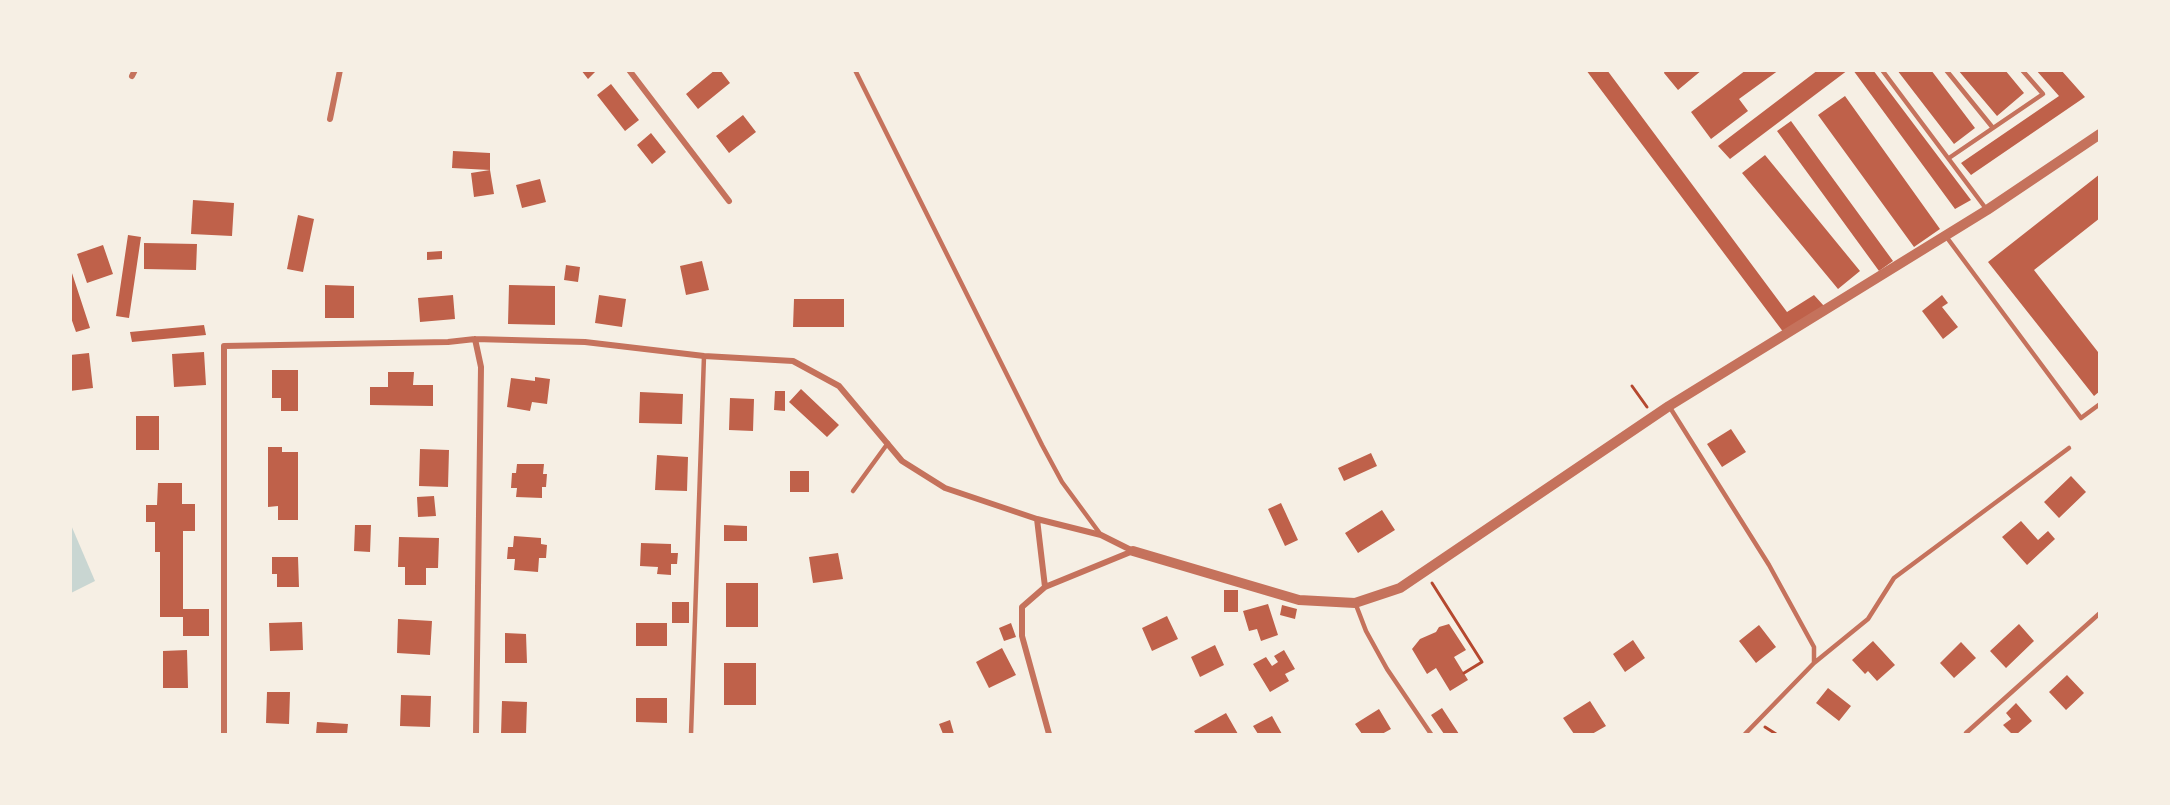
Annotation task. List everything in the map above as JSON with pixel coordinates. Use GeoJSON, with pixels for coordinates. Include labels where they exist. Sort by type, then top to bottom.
{"type":"FeatureCollection","features":[{"type":"Feature","properties":{"kind":"street"},"geometry":{"type":"LineString","coordinates":[[330,119],[340,70]]}},
{"type":"Feature","properties":{"kind":"street"},"geometry":{"type":"LineString","coordinates":[[629,70],[729,201]]}},
{"type":"Feature","properties":{"kind":"street"},"geometry":{"type":"LineString","coordinates":[[224,735],[224,346],[448,342],[475,339],[585,342],[704,357],[793,361],[839,386],[902,461],[945,488],[1037,519],[1101,535],[1133,551],[1299,600],[1355,603],[1400,588],[1669,406],[1987,210],[2100,134]]}},
{"type":"Feature","properties":{"kind":"street"},"geometry":{"type":"LineString","coordinates":[[475,339],[481,367],[477,735]]}},
{"type":"Feature","properties":{"kind":"street"},"geometry":{"type":"LineString","coordinates":[[1037,519],[1045,587]]}},
{"type":"Feature","properties":{"kind":"street"},"geometry":{"type":"LineString","coordinates":[[1049,735],[1022,636],[1022,607],[1045,587],[1133,551]]}},
{"type":"Feature","properties":{"kind":"lane"},"geometry":{"type":"LineString","coordinates":[[855,70],[1042,446],[1062,482],[1101,535]]}},
{"type":"Feature","properties":{"kind":"lane"},"geometry":{"type":"LineString","coordinates":[[1882,70],[1987,210]]}},
{"type":"Feature","properties":{"kind":"lane"},"geometry":{"type":"LineString","coordinates":[[1946,70],[1993,128]]}},
{"type":"Feature","properties":{"kind":"lane"},"geometry":{"type":"LineString","coordinates":[[1948,158],[2043,94],[2022,70]]}},
{"type":"Feature","properties":{"kind":"lane"},"geometry":{"type":"LineString","coordinates":[[1945,235],[2081,418],[2100,404]]}},
{"type":"Feature","properties":{"kind":"lane"},"geometry":{"type":"LineString","coordinates":[[691,735],[704,357]]}},
{"type":"Feature","properties":{"kind":"lane"},"geometry":{"type":"LineString","coordinates":[[1669,406],[1769,565],[1814,647],[1814,663]]}},
{"type":"Feature","properties":{"kind":"lane"},"geometry":{"type":"LineString","coordinates":[[853,491],[888,444]]}},
{"type":"Feature","properties":{"kind":"lane"},"geometry":{"type":"LineString","coordinates":[[1745,735],[1814,663],[1868,619],[1894,578],[2069,448]]}},
{"type":"Feature","properties":{"kind":"lane"},"geometry":{"type":"LineString","coordinates":[[1355,603],[1366,631],[1387,669],[1431,735]]}},
{"type":"Feature","properties":{"kind":"lane"},"geometry":{"type":"LineString","coordinates":[[1966,733],[2100,614]]}},
{"type":"Feature","properties":{"kind":"path"},"geometry":{"type":"LineString","coordinates":[[1632,386],[1654,416]]}},
{"type":"Feature","properties":{"kind":"path"},"geometry":{"type":"LineString","coordinates":[[1425,571],[1482,662],[1464,673]]}},
{"type":"Feature","properties":{"kind":"shaded area"},"geometry":{"type":"Polygon","coordinates":[[[71,525],[95,581],[70,593],[71,525]]]}},
{"type":"Feature","properties":{"kind":"building"},"geometry":{"type":"Polygon","coordinates":[[[581,70],[597,70],[588,79],[581,70]]]}},
{"type":"Feature","properties":{"kind":"building"},"geometry":{"type":"Polygon","coordinates":[[[715,70],[720,70],[730,83],[698,109],[686,94],[715,70]]]}},
{"type":"Feature","properties":{"kind":"building"},"geometry":{"type":"Polygon","coordinates":[[[1586,70],[1607,70],[1787,312],[1814,295],[1824,306],[1784,333],[1586,70]]]}},
{"type":"Feature","properties":{"kind":"building"},"geometry":{"type":"Polygon","coordinates":[[[1665,70],[1702,70],[1678,90],[1664,73],[1665,70]]]}},
{"type":"Feature","properties":{"kind":"building"},"geometry":{"type":"Polygon","coordinates":[[[1746,70],[1779,70],[1739,99],[1748,111],[1711,139],[1691,112],[1746,70]]]}},
{"type":"Feature","properties":{"kind":"building"},"geometry":{"type":"Polygon","coordinates":[[[1818,70],[1848,70],[1730,159],[1718,146],[1818,70]]]}},
{"type":"Feature","properties":{"kind":"building"},"geometry":{"type":"Polygon","coordinates":[[[1853,70],[1873,70],[1971,200],[1955,209],[1853,70]]]}},
{"type":"Feature","properties":{"kind":"building"},"geometry":{"type":"Polygon","coordinates":[[[1897,70],[1931,70],[1975,128],[1954,144],[1897,70]]]}},
{"type":"Feature","properties":{"kind":"building"},"geometry":{"type":"Polygon","coordinates":[[[1958,70],[2005,70],[2024,93],[1997,116],[1958,70]]]}},
{"type":"Feature","properties":{"kind":"building"},"geometry":{"type":"Polygon","coordinates":[[[2036,70],[2061,70],[2085,97],[1971,175],[1961,163],[2059,96],[2036,70]]]}},
{"type":"Feature","properties":{"kind":"building"},"geometry":{"type":"Polygon","coordinates":[[[611,84],[639,120],[625,131],[597,95],[611,84]]]}},
{"type":"Feature","properties":{"kind":"building"},"geometry":{"type":"Polygon","coordinates":[[[1845,96],[1940,229],[1914,247],[1818,115],[1845,96]]]}},
{"type":"Feature","properties":{"kind":"building"},"geometry":{"type":"Polygon","coordinates":[[[743,115],[756,132],[729,153],[716,136],[743,115]]]}},
{"type":"Feature","properties":{"kind":"building"},"geometry":{"type":"Polygon","coordinates":[[[1791,121],[1893,261],[1879,271],[1777,131],[1791,121]]]}},
{"type":"Feature","properties":{"kind":"building"},"geometry":{"type":"Polygon","coordinates":[[[651,133],[666,152],[652,164],[637,145],[651,133]]]}},
{"type":"Feature","properties":{"kind":"building"},"geometry":{"type":"Polygon","coordinates":[[[453,151],[490,153],[490,170],[452,168],[453,151]]]}},
{"type":"Feature","properties":{"kind":"building"},"geometry":{"type":"Polygon","coordinates":[[[1765,155],[1860,271],[1838,289],[1742,173],[1765,155]]]}},
{"type":"Feature","properties":{"kind":"building"},"geometry":{"type":"Polygon","coordinates":[[[490,170],[494,194],[474,197],[471,173],[490,170]]]}},
{"type":"Feature","properties":{"kind":"building"},"geometry":{"type":"Polygon","coordinates":[[[2100,174],[2100,218],[2034,270],[2098,352],[2100,351],[2100,391],[2094,396],[1988,262],[2100,174]]]}},
{"type":"Feature","properties":{"kind":"building"},"geometry":{"type":"Polygon","coordinates":[[[540,179],[546,202],[522,208],[516,185],[540,179]]]}},
{"type":"Feature","properties":{"kind":"building"},"geometry":{"type":"Polygon","coordinates":[[[193,200],[234,203],[232,236],[191,234],[193,200]]]}},
{"type":"Feature","properties":{"kind":"building"},"geometry":{"type":"Polygon","coordinates":[[[298,215],[314,219],[303,272],[287,269],[298,215]]]}},
{"type":"Feature","properties":{"kind":"building"},"geometry":{"type":"Polygon","coordinates":[[[128,235],[141,237],[129,318],[116,316],[128,235]]]}},
{"type":"Feature","properties":{"kind":"building"},"geometry":{"type":"Polygon","coordinates":[[[144,243],[197,244],[196,270],[144,269],[144,243]]]}},
{"type":"Feature","properties":{"kind":"building"},"geometry":{"type":"Polygon","coordinates":[[[103,245],[113,274],[87,283],[77,254],[103,245]]]}},
{"type":"Feature","properties":{"kind":"building"},"geometry":{"type":"Polygon","coordinates":[[[442,251],[442,259],[427,260],[427,252],[442,251]]]}},
{"type":"Feature","properties":{"kind":"building"},"geometry":{"type":"Polygon","coordinates":[[[702,261],[709,290],[686,295],[680,266],[702,261]]]}},
{"type":"Feature","properties":{"kind":"building"},"geometry":{"type":"Polygon","coordinates":[[[566,265],[580,267],[578,282],[564,280],[566,265]]]}},
{"type":"Feature","properties":{"kind":"building"},"geometry":{"type":"Polygon","coordinates":[[[71,270],[90,328],[76,332],[70,315],[71,270]]]}},
{"type":"Feature","properties":{"kind":"building"},"geometry":{"type":"Polygon","coordinates":[[[325,285],[354,286],[354,318],[325,318],[325,285]]]}},
{"type":"Feature","properties":{"kind":"building"},"geometry":{"type":"Polygon","coordinates":[[[509,285],[555,286],[555,325],[508,324],[509,285]]]}},
{"type":"Feature","properties":{"kind":"building"},"geometry":{"type":"Polygon","coordinates":[[[453,295],[455,319],[420,322],[418,298],[453,295]]]}},
{"type":"Feature","properties":{"kind":"building"},"geometry":{"type":"Polygon","coordinates":[[[599,295],[626,299],[622,327],[595,323],[599,295]]]}},
{"type":"Feature","properties":{"kind":"building"},"geometry":{"type":"Polygon","coordinates":[[[1942,295],[1948,303],[1942,307],[1958,327],[1943,339],[1922,311],[1942,295]]]}},
{"type":"Feature","properties":{"kind":"building"},"geometry":{"type":"Polygon","coordinates":[[[794,299],[844,299],[844,327],[793,327],[794,299]]]}},
{"type":"Feature","properties":{"kind":"building"},"geometry":{"type":"Polygon","coordinates":[[[204,325],[206,335],[132,342],[130,332],[204,325]]]}},
{"type":"Feature","properties":{"kind":"building"},"geometry":{"type":"Polygon","coordinates":[[[204,352],[206,385],[174,387],[172,354],[204,352]]]}},
{"type":"Feature","properties":{"kind":"building"},"geometry":{"type":"Polygon","coordinates":[[[89,353],[93,388],[70,391],[70,355],[89,353]]]}},
{"type":"Feature","properties":{"kind":"building"},"geometry":{"type":"Polygon","coordinates":[[[272,370],[298,370],[298,411],[281,411],[281,398],[272,398],[272,370]]]}},
{"type":"Feature","properties":{"kind":"building"},"geometry":{"type":"Polygon","coordinates":[[[388,372],[414,372],[413,385],[433,385],[433,406],[370,405],[370,387],[388,387],[388,372]]]}},
{"type":"Feature","properties":{"kind":"building"},"geometry":{"type":"Polygon","coordinates":[[[535,377],[550,379],[547,404],[532,402],[530,411],[507,407],[511,378],[535,381],[535,377]]]}},
{"type":"Feature","properties":{"kind":"building"},"geometry":{"type":"Polygon","coordinates":[[[801,389],[839,425],[827,437],[789,402],[801,389]]]}},
{"type":"Feature","properties":{"kind":"building"},"geometry":{"type":"Polygon","coordinates":[[[775,391],[785,391],[785,411],[774,410],[775,391]]]}},
{"type":"Feature","properties":{"kind":"building"},"geometry":{"type":"Polygon","coordinates":[[[640,392],[683,394],[682,424],[639,423],[640,392]]]}},
{"type":"Feature","properties":{"kind":"building"},"geometry":{"type":"Polygon","coordinates":[[[730,398],[754,399],[753,431],[729,430],[730,398]]]}},
{"type":"Feature","properties":{"kind":"building"},"geometry":{"type":"Polygon","coordinates":[[[136,416],[159,416],[159,450],[136,450],[136,416]]]}},
{"type":"Feature","properties":{"kind":"building"},"geometry":{"type":"Polygon","coordinates":[[[1731,429],[1746,452],[1722,467],[1707,444],[1731,429]]]}},
{"type":"Feature","properties":{"kind":"building"},"geometry":{"type":"Polygon","coordinates":[[[268,447],[282,447],[282,452],[298,452],[298,520],[278,520],[278,506],[268,507],[268,447]]]}},
{"type":"Feature","properties":{"kind":"building"},"geometry":{"type":"Polygon","coordinates":[[[420,449],[449,450],[448,487],[419,486],[420,449]]]}},
{"type":"Feature","properties":{"kind":"building"},"geometry":{"type":"Polygon","coordinates":[[[1371,453],[1377,466],[1344,481],[1338,468],[1371,453]]]}},
{"type":"Feature","properties":{"kind":"building"},"geometry":{"type":"Polygon","coordinates":[[[657,455],[688,457],[687,491],[655,490],[657,455]]]}},
{"type":"Feature","properties":{"kind":"building"},"geometry":{"type":"Polygon","coordinates":[[[517,464],[544,464],[543,474],[547,474],[546,487],[542,487],[542,498],[516,497],[517,488],[511,488],[512,473],[516,473],[517,464]]]}},
{"type":"Feature","properties":{"kind":"building"},"geometry":{"type":"Polygon","coordinates":[[[790,471],[809,471],[809,492],[790,492],[790,471]]]}},
{"type":"Feature","properties":{"kind":"building"},"geometry":{"type":"Polygon","coordinates":[[[2071,476],[2086,492],[2059,518],[2044,502],[2071,476]]]}},
{"type":"Feature","properties":{"kind":"building"},"geometry":{"type":"Polygon","coordinates":[[[158,483],[182,483],[182,504],[195,504],[195,531],[183,531],[183,609],[209,609],[209,636],[183,636],[183,617],[160,617],[160,552],[155,552],[155,522],[146,522],[146,505],[157,505],[158,483]]]}},
{"type":"Feature","properties":{"kind":"building"},"geometry":{"type":"Polygon","coordinates":[[[434,496],[436,516],[418,517],[417,497],[434,496]]]}},
{"type":"Feature","properties":{"kind":"building"},"geometry":{"type":"Polygon","coordinates":[[[1281,503],[1298,540],[1285,546],[1268,509],[1281,503]]]}},
{"type":"Feature","properties":{"kind":"building"},"geometry":{"type":"Polygon","coordinates":[[[1382,510],[1395,530],[1358,553],[1345,533],[1382,510]]]}},
{"type":"Feature","properties":{"kind":"building"},"geometry":{"type":"Polygon","coordinates":[[[2021,521],[2038,540],[2048,531],[2055,539],[2027,565],[2002,537],[2021,521]]]}},
{"type":"Feature","properties":{"kind":"building"},"geometry":{"type":"Polygon","coordinates":[[[355,525],[371,525],[370,552],[354,551],[355,525]]]}},
{"type":"Feature","properties":{"kind":"building"},"geometry":{"type":"Polygon","coordinates":[[[724,525],[747,526],[747,541],[724,541],[724,525]]]}},
{"type":"Feature","properties":{"kind":"building"},"geometry":{"type":"Polygon","coordinates":[[[514,536],[541,538],[541,544],[547,545],[546,558],[539,558],[538,572],[514,570],[515,559],[507,559],[508,547],[513,547],[514,536]]]}},
{"type":"Feature","properties":{"kind":"building"},"geometry":{"type":"Polygon","coordinates":[[[399,537],[439,538],[438,568],[426,568],[426,585],[405,585],[405,567],[398,567],[399,537]]]}},
{"type":"Feature","properties":{"kind":"building"},"geometry":{"type":"Polygon","coordinates":[[[641,543],[671,544],[671,553],[678,553],[677,564],[671,564],[671,575],[657,574],[658,567],[640,566],[641,543]]]}},
{"type":"Feature","properties":{"kind":"building"},"geometry":{"type":"Polygon","coordinates":[[[838,553],[843,579],[813,583],[809,557],[838,553]]]}},
{"type":"Feature","properties":{"kind":"building"},"geometry":{"type":"Polygon","coordinates":[[[272,557],[298,557],[299,587],[277,587],[277,574],[272,574],[272,557]]]}},
{"type":"Feature","properties":{"kind":"building"},"geometry":{"type":"Polygon","coordinates":[[[726,583],[758,583],[758,627],[726,627],[726,583]]]}},
{"type":"Feature","properties":{"kind":"building"},"geometry":{"type":"Polygon","coordinates":[[[1224,590],[1238,590],[1238,612],[1224,612],[1224,590]]]}},
{"type":"Feature","properties":{"kind":"building"},"geometry":{"type":"Polygon","coordinates":[[[672,602],[689,602],[689,623],[672,623],[672,602]]]}},
{"type":"Feature","properties":{"kind":"building"},"geometry":{"type":"Polygon","coordinates":[[[1268,604],[1278,635],[1261,641],[1257,629],[1249,631],[1243,611],[1268,604]]]}},
{"type":"Feature","properties":{"kind":"building"},"geometry":{"type":"Polygon","coordinates":[[[1282,605],[1297,609],[1295,619],[1280,615],[1282,605]]]}},
{"type":"Feature","properties":{"kind":"building"},"geometry":{"type":"Polygon","coordinates":[[[1167,616],[1178,639],[1152,651],[1142,628],[1167,616]]]}},
{"type":"Feature","properties":{"kind":"building"},"geometry":{"type":"Polygon","coordinates":[[[398,619],[432,621],[430,655],[397,653],[398,619]]]}},
{"type":"Feature","properties":{"kind":"building"},"geometry":{"type":"Polygon","coordinates":[[[302,622],[303,650],[270,651],[269,623],[302,622]]]}},
{"type":"Feature","properties":{"kind":"building"},"geometry":{"type":"Polygon","coordinates":[[[636,623],[667,623],[667,646],[636,646],[636,623]]]}},
{"type":"Feature","properties":{"kind":"building"},"geometry":{"type":"Polygon","coordinates":[[[1011,623],[1016,637],[1004,641],[999,628],[1011,623]]]}},
{"type":"Feature","properties":{"kind":"building"},"geometry":{"type":"Polygon","coordinates":[[[1449,624],[1466,650],[1454,657],[1468,680],[1450,691],[1436,668],[1427,674],[1412,649],[1420,639],[1436,632],[1439,627],[1449,624]]]}},
{"type":"Feature","properties":{"kind":"building"},"geometry":{"type":"Polygon","coordinates":[[[2019,624],[2034,641],[2006,668],[1990,651],[2019,624]]]}},
{"type":"Feature","properties":{"kind":"building"},"geometry":{"type":"Polygon","coordinates":[[[1759,625],[1776,647],[1756,663],[1739,641],[1759,625]]]}},
{"type":"Feature","properties":{"kind":"building"},"geometry":{"type":"Polygon","coordinates":[[[505,633],[526,634],[527,663],[505,663],[505,633]]]}},
{"type":"Feature","properties":{"kind":"building"},"geometry":{"type":"Polygon","coordinates":[[[1633,640],[1645,658],[1625,672],[1613,654],[1633,640]]]}},
{"type":"Feature","properties":{"kind":"building"},"geometry":{"type":"Polygon","coordinates":[[[1873,641],[1895,665],[1877,681],[1868,671],[1865,674],[1852,660],[1873,641]]]}},
{"type":"Feature","properties":{"kind":"building"},"geometry":{"type":"Polygon","coordinates":[[[1961,642],[1976,658],[1954,678],[1940,663],[1961,642]]]}},
{"type":"Feature","properties":{"kind":"building"},"geometry":{"type":"Polygon","coordinates":[[[1215,645],[1224,665],[1200,677],[1191,657],[1215,645]]]}},
{"type":"Feature","properties":{"kind":"building"},"geometry":{"type":"Polygon","coordinates":[[[1002,648],[1016,675],[989,688],[976,662],[1002,648]]]}},
{"type":"Feature","properties":{"kind":"building"},"geometry":{"type":"Polygon","coordinates":[[[187,650],[188,688],[163,688],[163,651],[187,650]]]}},
{"type":"Feature","properties":{"kind":"building"},"geometry":{"type":"Polygon","coordinates":[[[1284,650],[1295,669],[1285,674],[1289,681],[1270,692],[1253,664],[1266,657],[1272,666],[1278,662],[1274,656],[1284,650]]]}},
{"type":"Feature","properties":{"kind":"building"},"geometry":{"type":"Polygon","coordinates":[[[724,663],[756,663],[756,705],[724,705],[724,663]]]}},
{"type":"Feature","properties":{"kind":"building"},"geometry":{"type":"Polygon","coordinates":[[[2067,675],[2084,693],[2066,710],[2049,692],[2067,675]]]}},
{"type":"Feature","properties":{"kind":"building"},"geometry":{"type":"Polygon","coordinates":[[[1828,688],[1851,706],[1839,721],[1816,703],[1828,688]]]}},
{"type":"Feature","properties":{"kind":"building"},"geometry":{"type":"Polygon","coordinates":[[[267,692],[290,692],[289,724],[266,723],[267,692]]]}},
{"type":"Feature","properties":{"kind":"building"},"geometry":{"type":"Polygon","coordinates":[[[401,695],[431,696],[430,727],[400,726],[401,695]]]}},
{"type":"Feature","properties":{"kind":"building"},"geometry":{"type":"Polygon","coordinates":[[[636,698],[667,698],[667,723],[636,722],[636,698]]]}},
{"type":"Feature","properties":{"kind":"building"},"geometry":{"type":"Polygon","coordinates":[[[502,701],[527,702],[526,734],[501,734],[502,701]]]}},
{"type":"Feature","properties":{"kind":"building"},"geometry":{"type":"Polygon","coordinates":[[[1590,701],[1606,726],[1592,734],[1574,734],[1563,718],[1590,701]]]}},
{"type":"Feature","properties":{"kind":"building"},"geometry":{"type":"Polygon","coordinates":[[[2016,703],[2032,721],[2017,734],[2012,734],[2003,725],[2011,719],[2006,713],[2016,703]]]}},
{"type":"Feature","properties":{"kind":"building"},"geometry":{"type":"Polygon","coordinates":[[[1442,708],[1459,734],[1444,734],[1431,715],[1442,708]]]}},
{"type":"Feature","properties":{"kind":"building"},"geometry":{"type":"Polygon","coordinates":[[[1379,709],[1391,729],[1382,734],[1362,734],[1355,724],[1379,709]]]}},
{"type":"Feature","properties":{"kind":"building"},"geometry":{"type":"Polygon","coordinates":[[[1226,713],[1238,734],[1196,734],[1194,731],[1226,713]]]}},
{"type":"Feature","properties":{"kind":"building"},"geometry":{"type":"Polygon","coordinates":[[[1272,716],[1282,734],[1258,734],[1253,726],[1272,716]]]}},
{"type":"Feature","properties":{"kind":"building"},"geometry":{"type":"Polygon","coordinates":[[[950,720],[954,734],[943,734],[939,724],[950,720]]]}},
{"type":"Feature","properties":{"kind":"building"},"geometry":{"type":"Polygon","coordinates":[[[317,722],[348,724],[347,734],[316,734],[317,722]]]}}]}
